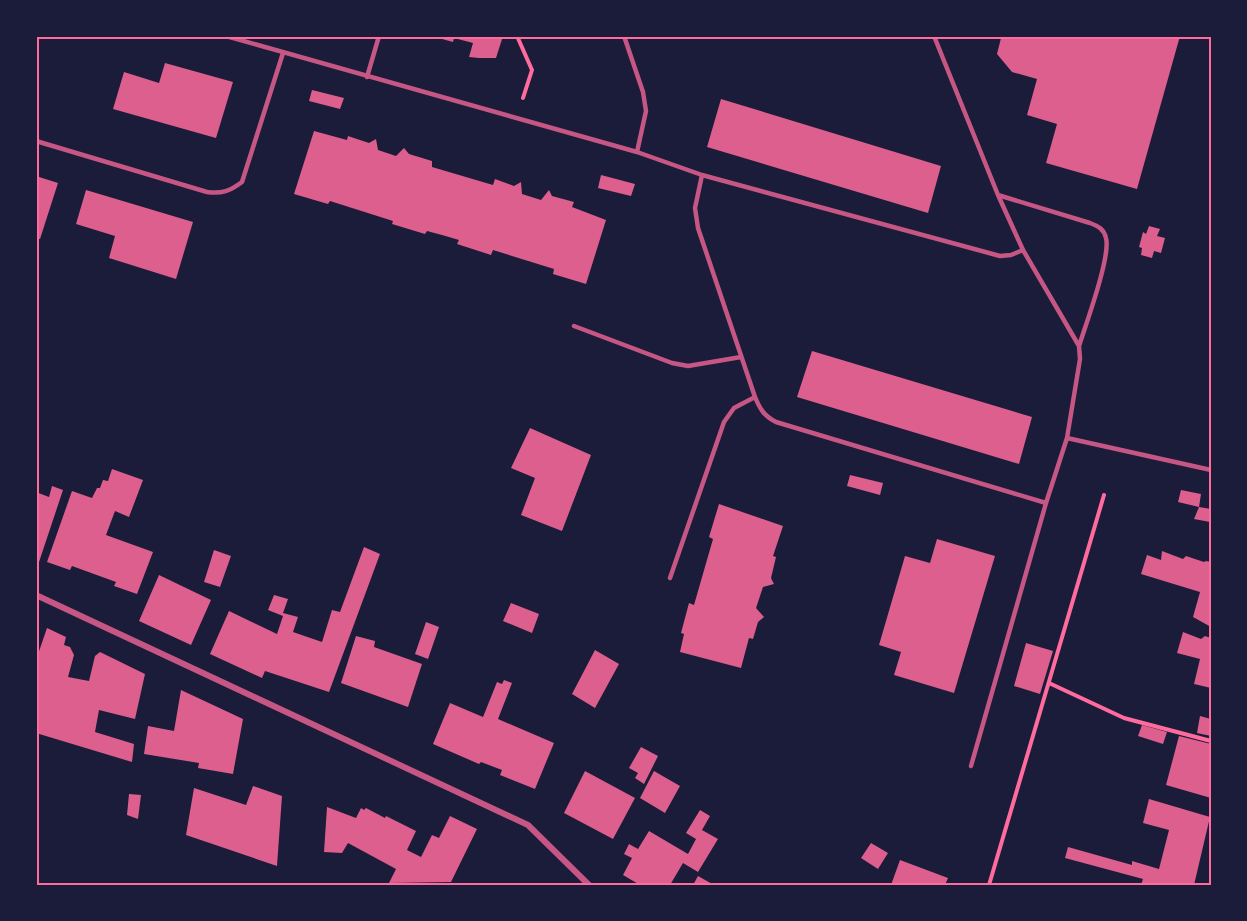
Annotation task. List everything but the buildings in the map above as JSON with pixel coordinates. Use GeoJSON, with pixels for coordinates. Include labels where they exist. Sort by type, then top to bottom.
{"type":"FeatureCollection","features":[{"type":"Feature","properties":{"kind":"street"},"geometry":{"type":"LineString","coordinates":[[36,595],[528,825],[589,885]]}},
{"type":"Feature","properties":{"kind":"lane"},"geometry":{"type":"LineString","coordinates":[[226,36],[637,152],[702,175],[1000,256],[1011,255],[1023,250]]}},
{"type":"Feature","properties":{"kind":"lane"},"geometry":{"type":"LineString","coordinates":[[367,77],[379,36]]}},
{"type":"Feature","properties":{"kind":"lane"},"geometry":{"type":"LineString","coordinates":[[624,36],[643,92],[646,111],[637,152]]}},
{"type":"Feature","properties":{"kind":"lane"},"geometry":{"type":"LineString","coordinates":[[934,36],[998,195],[1023,250],[1079,346]]}},
{"type":"Feature","properties":{"kind":"lane"},"geometry":{"type":"LineString","coordinates":[[36,141],[207,192],[219,194],[231,190],[242,182],[283,53]]}},
{"type":"Feature","properties":{"kind":"lane"},"geometry":{"type":"LineString","coordinates":[[702,175],[695,208],[698,228],[755,397],[760,410],[768,418],[1046,503]]}},
{"type":"Feature","properties":{"kind":"lane"},"geometry":{"type":"LineString","coordinates":[[971,766],[1046,503],[1067,438],[1079,369],[1079,346],[1106,256],[1106,237],[1101,227],[998,195]]}},
{"type":"Feature","properties":{"kind":"lane"},"geometry":{"type":"LineString","coordinates":[[574,326],[672,363],[687,366],[741,357]]}},
{"type":"Feature","properties":{"kind":"lane"},"geometry":{"type":"LineString","coordinates":[[670,578],[724,422],[734,408],[755,397]]}},
{"type":"Feature","properties":{"kind":"lane"},"geometry":{"type":"LineString","coordinates":[[1067,438],[1211,470]]}},
{"type":"Feature","properties":{"kind":"path"},"geometry":{"type":"LineString","coordinates":[[517,36],[532,70],[521,104]]}},
{"type":"Feature","properties":{"kind":"path"},"geometry":{"type":"LineString","coordinates":[[989,885],[1104,495]]}},
{"type":"Feature","properties":{"kind":"path"},"geometry":{"type":"LineString","coordinates":[[1049,683],[1124,718],[1211,741]]}}]}
